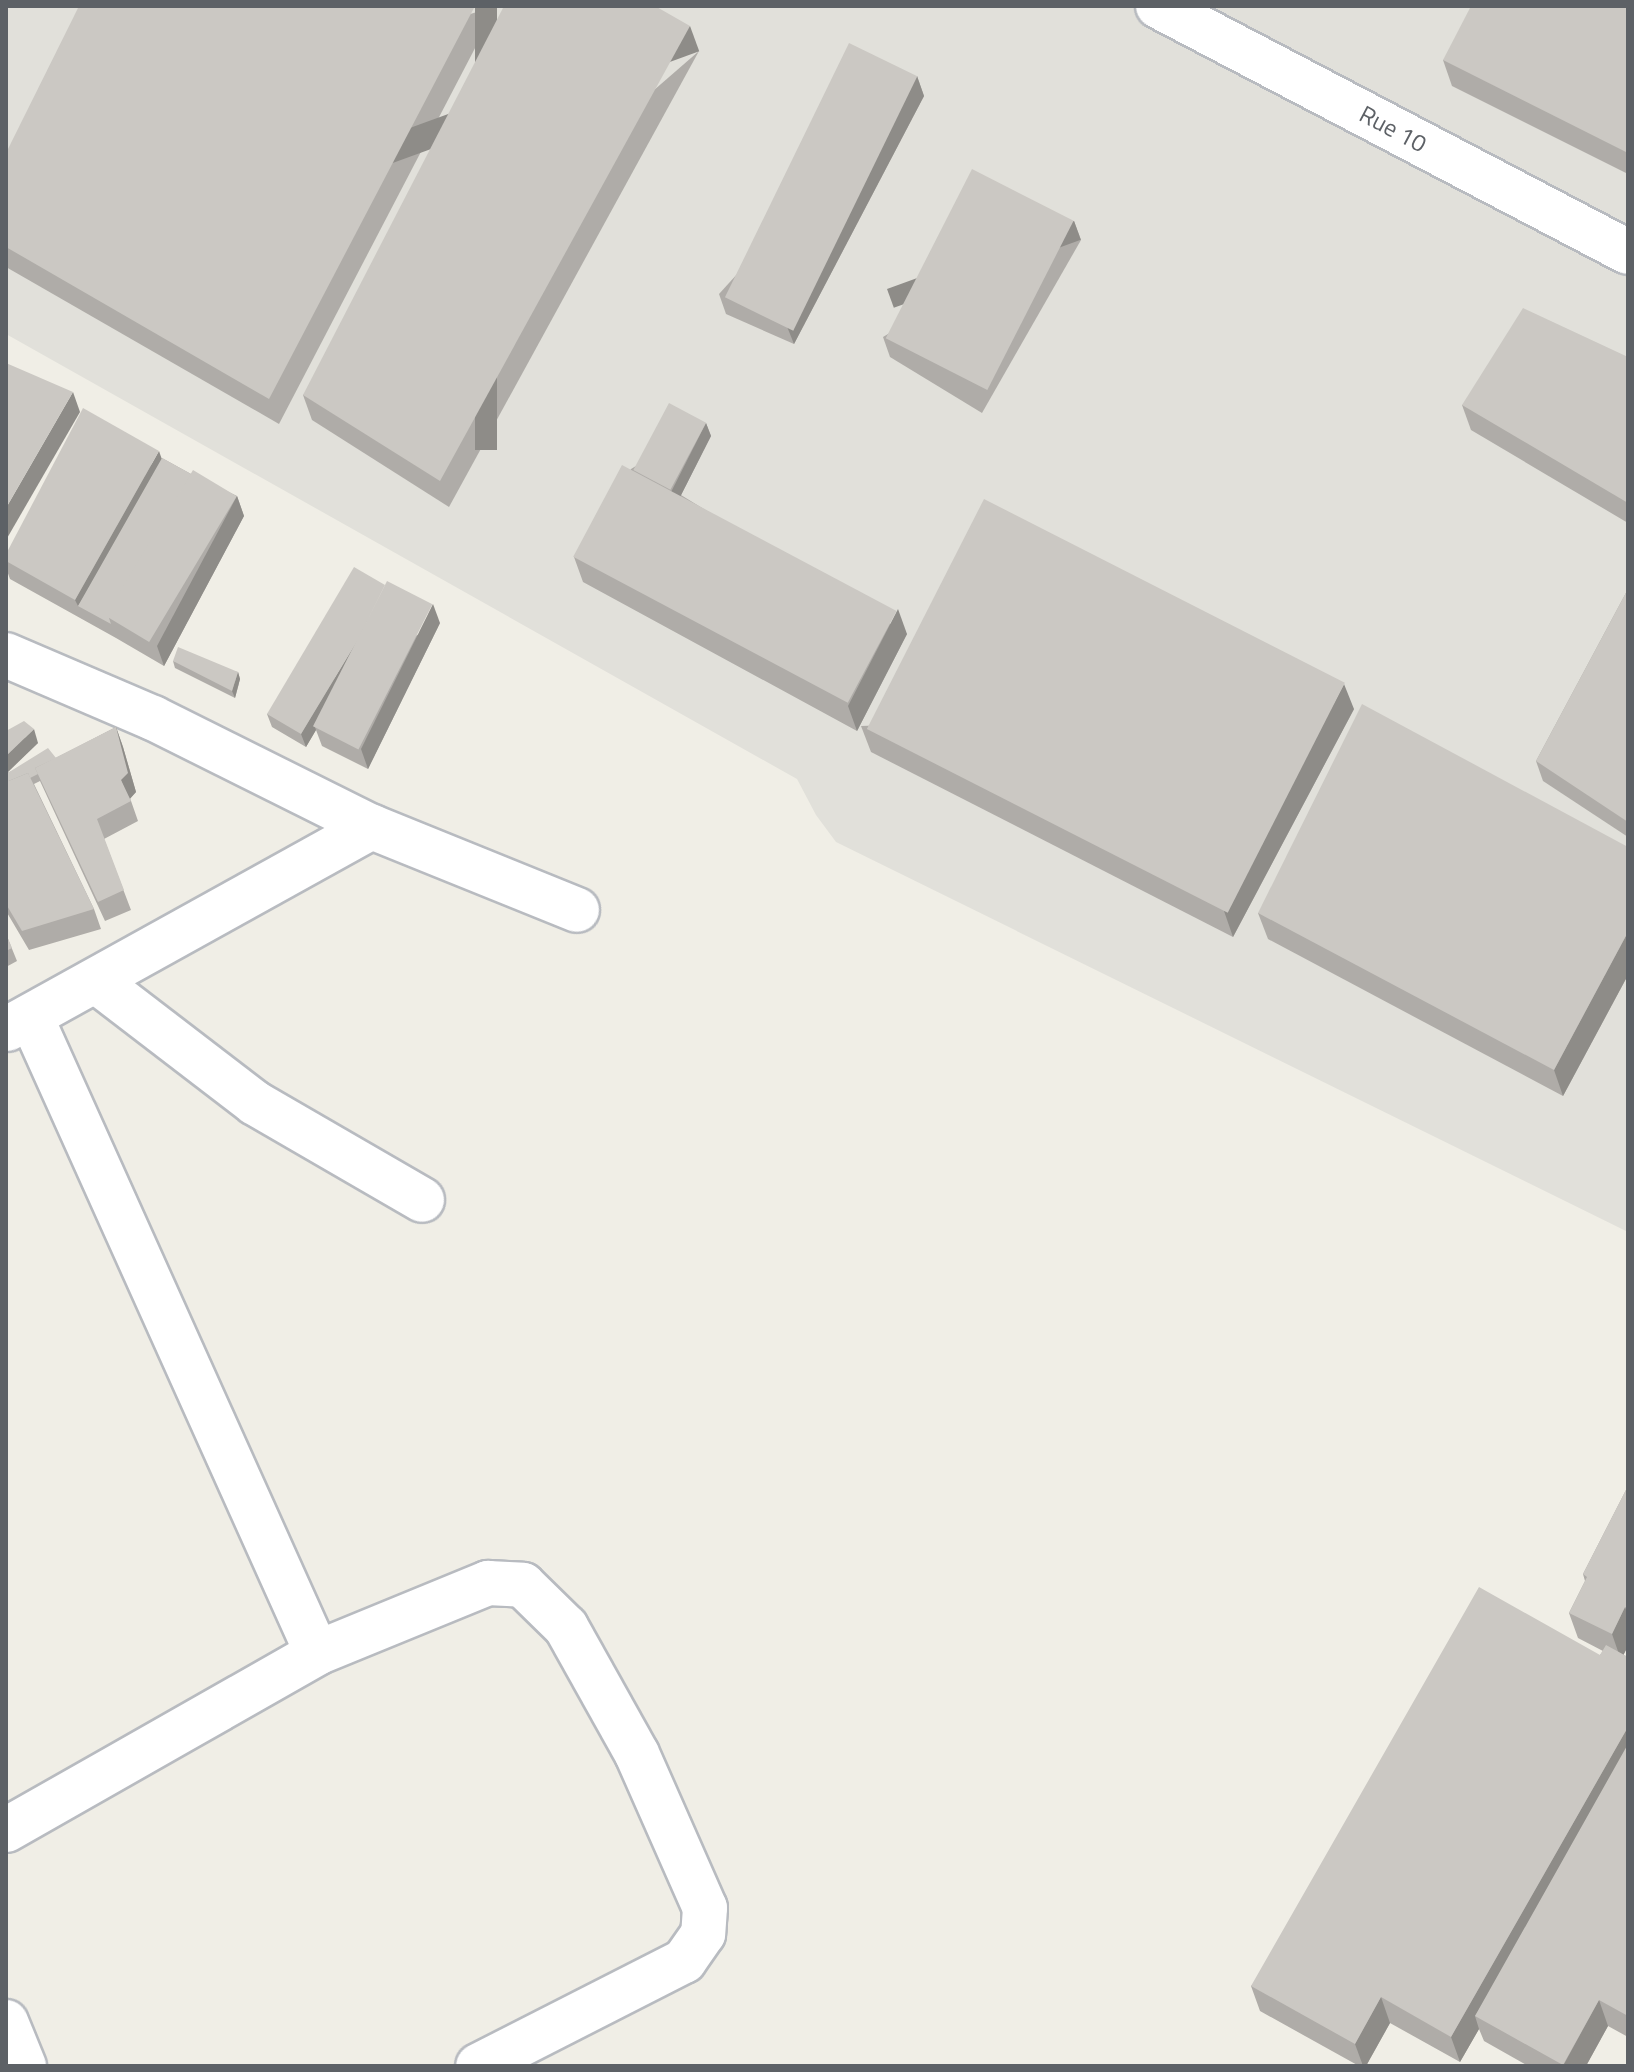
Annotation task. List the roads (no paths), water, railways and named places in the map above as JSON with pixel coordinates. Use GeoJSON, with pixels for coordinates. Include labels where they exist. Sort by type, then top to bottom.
{"type":"FeatureCollection","features":[{"type":"Feature","properties":{"kind":"street","name":"Rue 10"},"geometry":{"type":"LineString","coordinates":[[1158,6],[1628,252]]}},
{"type":"Feature","properties":{"kind":"street"},"geometry":{"type":"LineString","coordinates":[[6,655],[153,718],[372,827],[577,910]]}},
{"type":"Feature","properties":{"kind":"street"},"geometry":{"type":"LineString","coordinates":[[317,1653],[18,1023],[372,827]]}},
{"type":"Feature","properties":{"kind":"street"},"geometry":{"type":"LineString","coordinates":[[96,981],[255,1103],[422,1200]]}},
{"type":"Feature","properties":{"kind":"street"},"geometry":{"type":"LineString","coordinates":[[6,1830],[317,1653],[488,1583],[523,1585],[566,1627],[637,1754],[705,1908],[703,1934],[684,1961],[478,2066]]}},
{"type":"Feature","properties":{"kind":"street"},"geometry":{"type":"LineString","coordinates":[[6,2022],[24,2066]]}}]}
